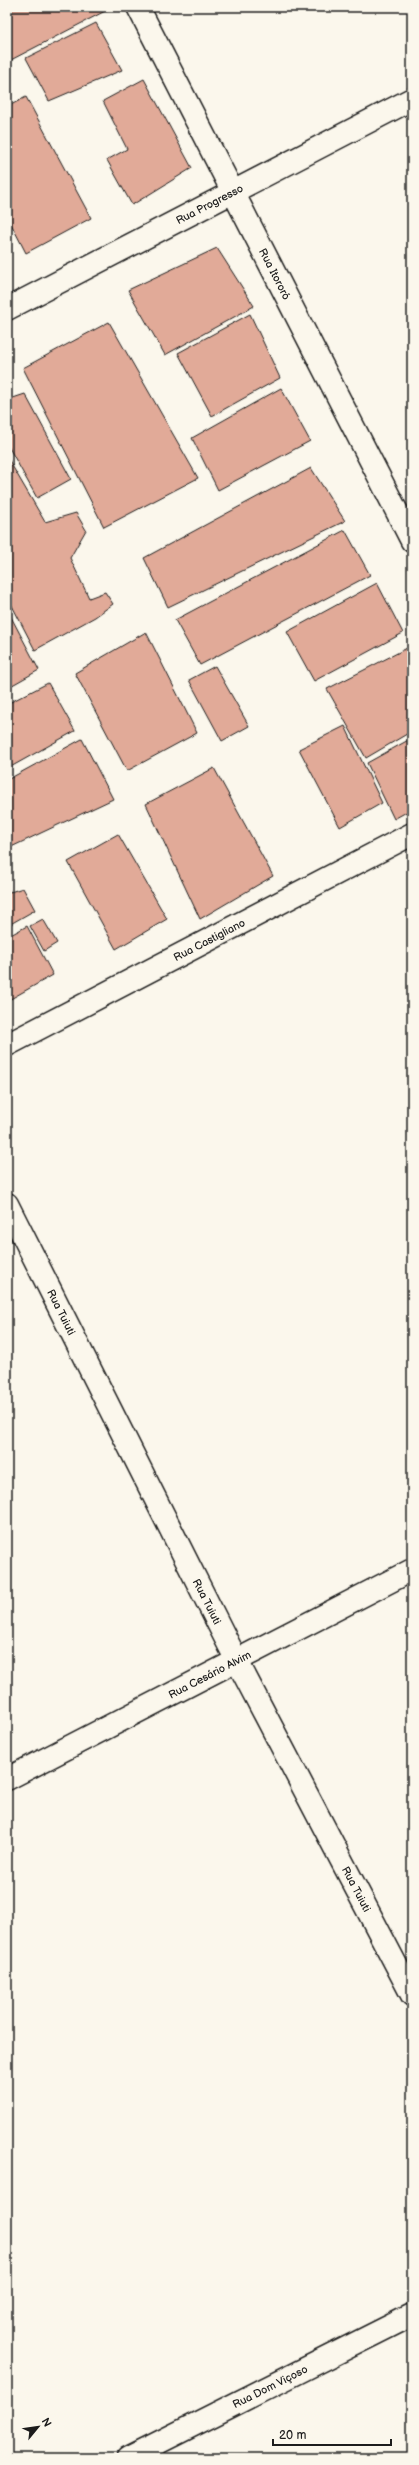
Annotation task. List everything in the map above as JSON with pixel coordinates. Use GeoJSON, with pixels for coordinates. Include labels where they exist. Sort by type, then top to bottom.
{"type":"FeatureCollection","features":[{"type":"Feature","properties":{"kind":"street","name":"Rua Itororó"},"geometry":{"type":"LineString","coordinates":[[138,7],[232,193],[412,541]]}},
{"type":"Feature","properties":{"kind":"street","name":"Rua Progresso"},"geometry":{"type":"LineString","coordinates":[[7,309],[412,98]]}},
{"type":"Feature","properties":{"kind":"street","name":"Rua Castigliano"},"geometry":{"type":"LineString","coordinates":[[7,1045],[412,834]]}},
{"type":"Feature","properties":{"kind":"street","name":"Rua Tuiuti"},"geometry":{"type":"LineString","coordinates":[[7,1204],[237,1661],[412,1995]]}},
{"type":"Feature","properties":{"kind":"street","name":"Rua Cesário Alvim"},"geometry":{"type":"LineString","coordinates":[[7,1779],[412,1570]]}},
{"type":"Feature","properties":{"kind":"street","name":"Rua Dom Viçoso"},"geometry":{"type":"LineString","coordinates":[[128,2458],[412,2315]]}},
{"type":"Feature","properties":{"kind":"building"},"geometry":{"type":"Polygon","coordinates":[[[7,7],[108,7],[109,9],[7,62],[7,7]]]}},
{"type":"Feature","properties":{"kind":"building"},"geometry":{"type":"Polygon","coordinates":[[[96,23],[122,70],[49,101],[26,58],[96,23]]]}},
{"type":"Feature","properties":{"kind":"building"},"geometry":{"type":"Polygon","coordinates":[[[144,79],[192,168],[132,205],[107,160],[127,149],[103,101],[144,79]]]}},
{"type":"Feature","properties":{"kind":"building"},"geometry":{"type":"Polygon","coordinates":[[[26,97],[91,218],[26,253],[7,216],[7,107],[26,97]]]}},
{"type":"Feature","properties":{"kind":"building"},"geometry":{"type":"Polygon","coordinates":[[[217,248],[254,306],[165,355],[128,290],[217,248]]]}},
{"type":"Feature","properties":{"kind":"building"},"geometry":{"type":"Polygon","coordinates":[[[250,314],[280,378],[212,416],[178,353],[250,314]]]}},
{"type":"Feature","properties":{"kind":"building"},"geometry":{"type":"Polygon","coordinates":[[[109,322],[198,478],[104,527],[23,368],[109,322]]]}},
{"type":"Feature","properties":{"kind":"building"},"geometry":{"type":"Polygon","coordinates":[[[281,388],[310,441],[218,490],[192,438],[281,388]]]}},
{"type":"Feature","properties":{"kind":"building"},"geometry":{"type":"Polygon","coordinates":[[[25,394],[71,479],[37,498],[7,444],[7,400],[25,394]]]}},
{"type":"Feature","properties":{"kind":"building"},"geometry":{"type":"Polygon","coordinates":[[[7,457],[45,522],[76,513],[86,530],[70,558],[89,598],[105,592],[113,604],[95,617],[35,650],[7,596],[7,457]]]}},
{"type":"Feature","properties":{"kind":"building"},"geometry":{"type":"Polygon","coordinates":[[[311,468],[345,521],[168,607],[144,558],[311,468]]]}},
{"type":"Feature","properties":{"kind":"building"},"geometry":{"type":"Polygon","coordinates":[[[345,530],[370,575],[200,665],[175,620],[345,530]]]}},
{"type":"Feature","properties":{"kind":"building"},"geometry":{"type":"Polygon","coordinates":[[[377,583],[403,633],[314,681],[287,632],[377,583]]]}},
{"type":"Feature","properties":{"kind":"building"},"geometry":{"type":"Polygon","coordinates":[[[11,617],[39,670],[7,688],[7,619],[11,617]]]}},
{"type":"Feature","properties":{"kind":"building"},"geometry":{"type":"Polygon","coordinates":[[[146,632],[197,733],[127,771],[75,673],[146,632]]]}},
{"type":"Feature","properties":{"kind":"building"},"geometry":{"type":"Polygon","coordinates":[[[411,646],[412,731],[366,758],[327,689],[411,646]]]}},
{"type":"Feature","properties":{"kind":"building"},"geometry":{"type":"Polygon","coordinates":[[[215,666],[249,726],[222,741],[189,680],[215,666]]]}},
{"type":"Feature","properties":{"kind":"building"},"geometry":{"type":"Polygon","coordinates":[[[48,683],[75,731],[7,769],[7,704],[48,683]]]}},
{"type":"Feature","properties":{"kind":"building"},"geometry":{"type":"Polygon","coordinates":[[[345,726],[382,803],[340,827],[299,749],[345,726]]]}},
{"type":"Feature","properties":{"kind":"building"},"geometry":{"type":"Polygon","coordinates":[[[412,738],[412,809],[394,819],[367,763],[412,738]]]}},
{"type":"Feature","properties":{"kind":"building"},"geometry":{"type":"Polygon","coordinates":[[[82,739],[113,799],[7,849],[7,780],[82,739]]]}},
{"type":"Feature","properties":{"kind":"building"},"geometry":{"type":"Polygon","coordinates":[[[214,768],[273,876],[200,919],[146,804],[214,768]]]}},
{"type":"Feature","properties":{"kind":"building"},"geometry":{"type":"Polygon","coordinates":[[[118,834],[167,919],[116,949],[68,862],[118,834]]]}},
{"type":"Feature","properties":{"kind":"building"},"geometry":{"type":"Polygon","coordinates":[[[7,886],[10,892],[23,888],[35,910],[7,926],[7,886]]]}},
{"type":"Feature","properties":{"kind":"building"},"geometry":{"type":"Polygon","coordinates":[[[43,919],[57,943],[44,951],[30,926],[43,919]]]}},
{"type":"Feature","properties":{"kind":"building"},"geometry":{"type":"Polygon","coordinates":[[[27,926],[53,975],[7,1001],[7,937],[27,926]]]}}]}
